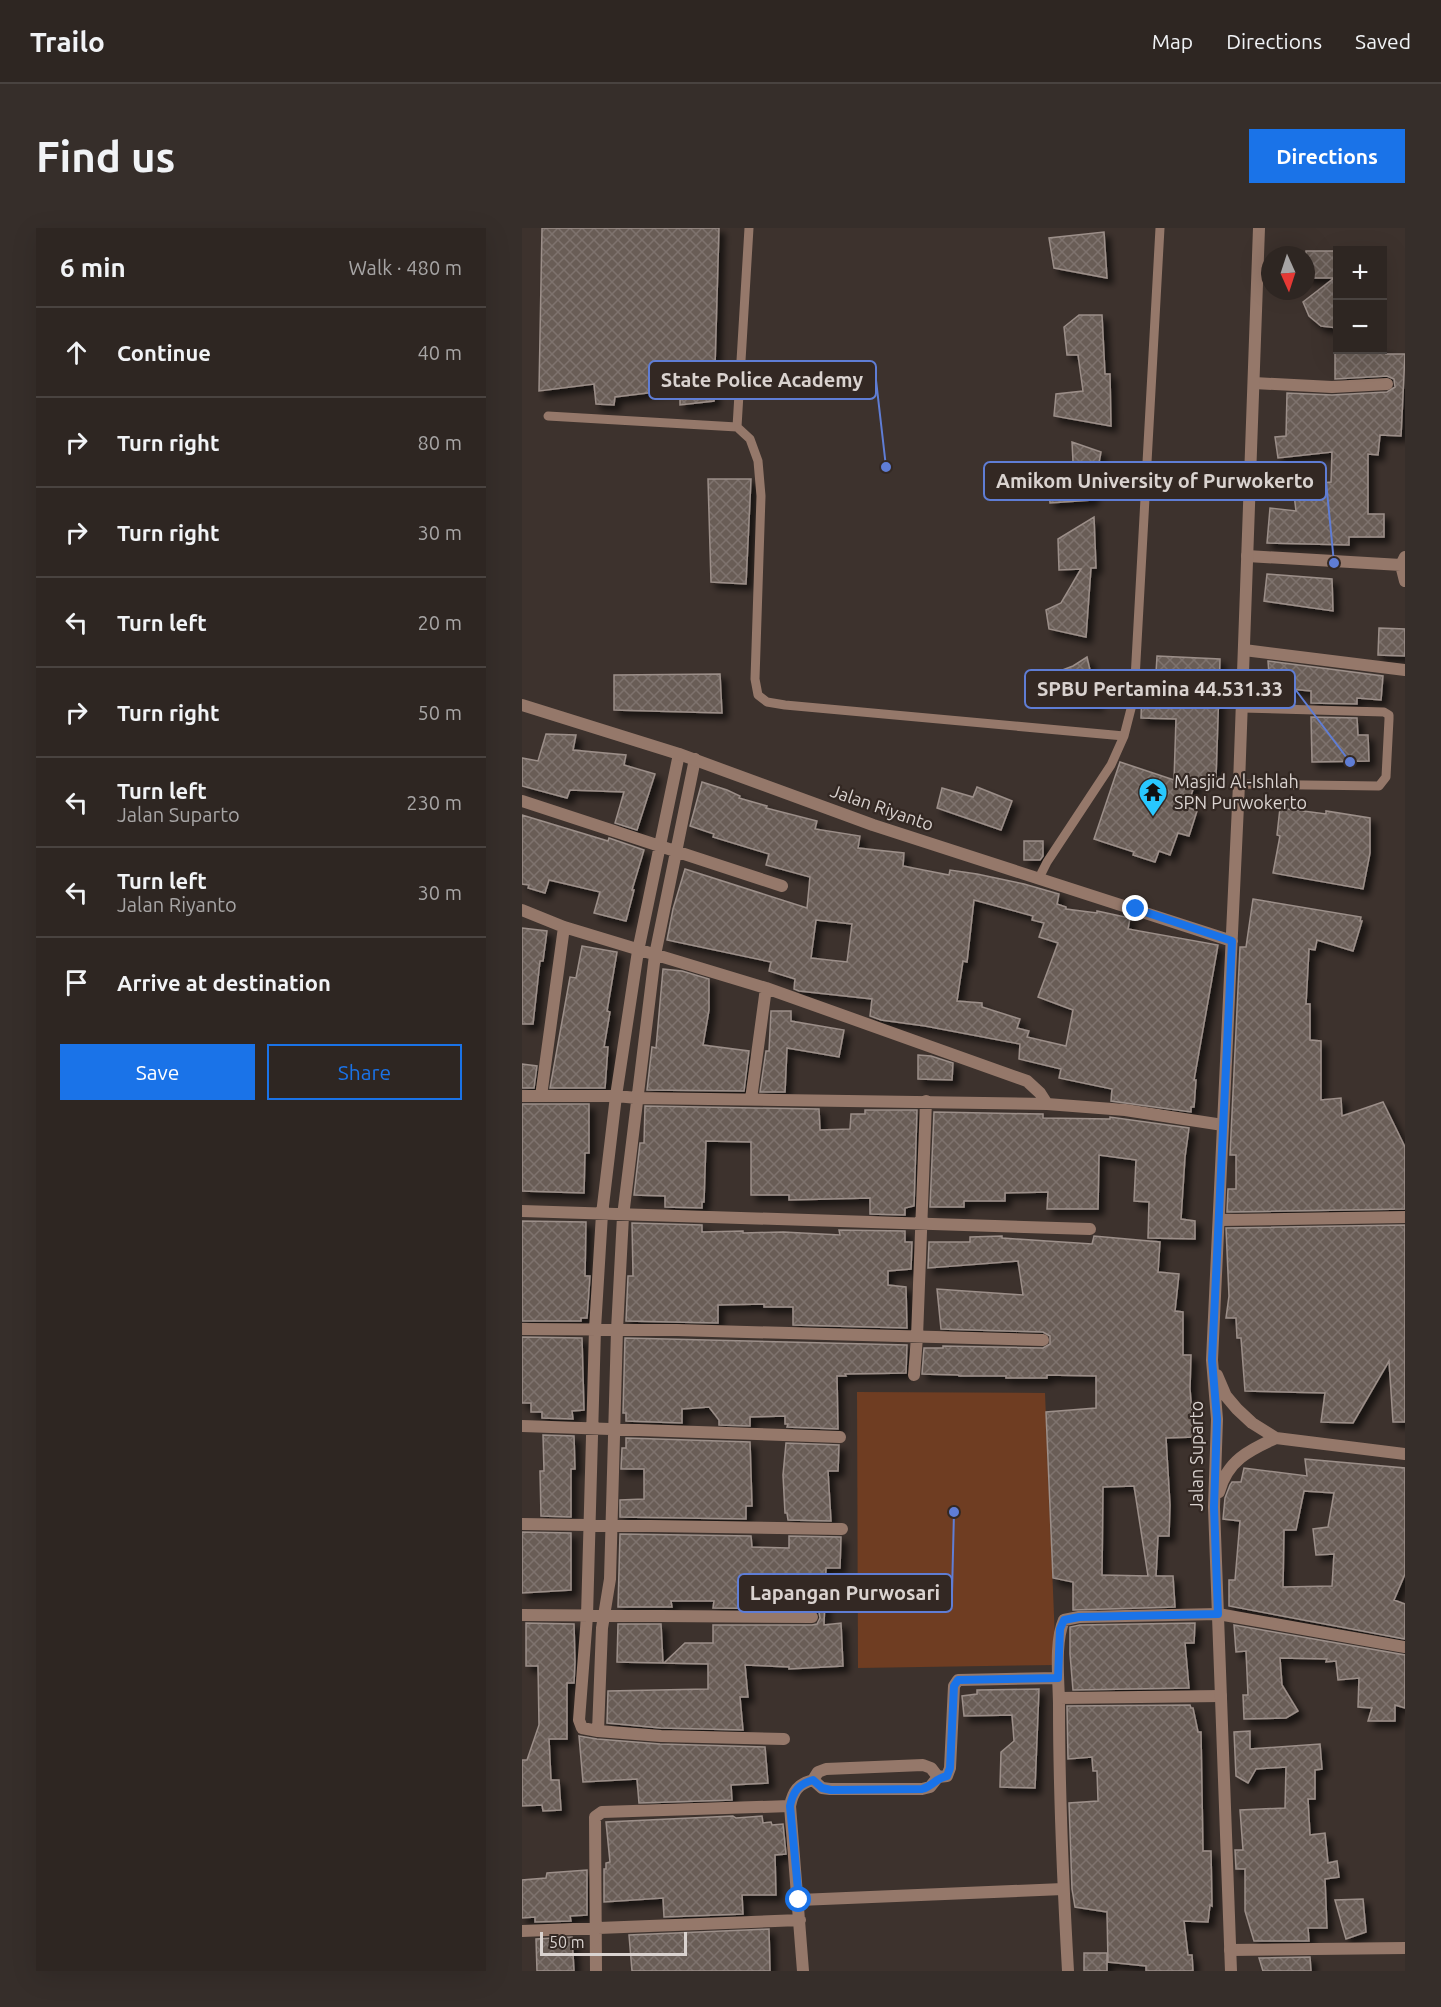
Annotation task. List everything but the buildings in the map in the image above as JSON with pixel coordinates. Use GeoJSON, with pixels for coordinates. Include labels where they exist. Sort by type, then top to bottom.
{"type":"FeatureCollection","features":[{"type":"Feature","properties":{"kind":"street","name":"Jalan Suparto"},"geometry":{"type":"LineString","coordinates":[[1231,1971],[1214,1507],[1217,1419],[1212,1360],[1239,784],[1260,228]]}},
{"type":"Feature","properties":{"kind":"street"},"geometry":{"type":"LineString","coordinates":[[1254,383],[1332,387],[1388,384]]}},
{"type":"Feature","properties":{"kind":"street"},"geometry":{"type":"LineString","coordinates":[[1247,556],[1403,561],[1405,581]]}},
{"type":"Feature","properties":{"kind":"street"},"geometry":{"type":"LineString","coordinates":[[1244,650],[1405,670]]}},
{"type":"Feature","properties":{"kind":"street","name":"Jalan Riyanto"},"geometry":{"type":"LineString","coordinates":[[522,705],[680,754],[873,825],[1232,941]]}},
{"type":"Feature","properties":{"kind":"street"},"geometry":{"type":"LineString","coordinates":[[680,754],[638,951],[615,1096],[602,1214],[595,1329],[587,1616],[579,1720],[582,1728],[597,1731],[661,1736],[784,1739]]}},
{"type":"Feature","properties":{"kind":"street"},"geometry":{"type":"LineString","coordinates":[[597,1731],[602,1637],[610,1579],[617,1330],[623,1216],[655,955],[695,759]]}},
{"type":"Feature","properties":{"kind":"street"},"geometry":{"type":"LineString","coordinates":[[522,801],[782,886]]}},
{"type":"Feature","properties":{"kind":"street"},"geometry":{"type":"LineString","coordinates":[[522,910],[564,927],[638,951],[766,988],[1027,1082],[1040,1093],[1047,1104]]}},
{"type":"Feature","properties":{"kind":"street"},"geometry":{"type":"LineString","coordinates":[[541,1096],[564,927]]}},
{"type":"Feature","properties":{"kind":"street"},"geometry":{"type":"LineString","coordinates":[[751,1099],[766,988]]}},
{"type":"Feature","properties":{"kind":"street"},"geometry":{"type":"LineString","coordinates":[[522,1096],[1047,1104],[1125,1110],[1223,1125]]}},
{"type":"Feature","properties":{"kind":"street"},"geometry":{"type":"LineString","coordinates":[[914,1375],[918,1337],[926,1101]]}},
{"type":"Feature","properties":{"kind":"street"},"geometry":{"type":"LineString","coordinates":[[522,1211],[1090,1229]]}},
{"type":"Feature","properties":{"kind":"street"},"geometry":{"type":"LineString","coordinates":[[1219,1220],[1405,1217]]}},
{"type":"Feature","properties":{"kind":"street"},"geometry":{"type":"LineString","coordinates":[[522,1329],[1043,1340]]}},
{"type":"Feature","properties":{"kind":"street"},"geometry":{"type":"LineString","coordinates":[[1212,1360],[1219,1381],[1237,1409],[1252,1423],[1276,1438],[1405,1454]]}},
{"type":"Feature","properties":{"kind":"street"},"geometry":{"type":"LineString","coordinates":[[522,1426],[840,1437]]}},
{"type":"Feature","properties":{"kind":"street"},"geometry":{"type":"LineString","coordinates":[[1214,1507],[1221,1482],[1232,1465],[1248,1450],[1276,1438]]}},
{"type":"Feature","properties":{"kind":"street"},"geometry":{"type":"LineString","coordinates":[[522,1524],[842,1529]]}},
{"type":"Feature","properties":{"kind":"street"},"geometry":{"type":"LineString","coordinates":[[1068,1971],[1060,1836],[1058,1678],[1060,1629],[1064,1620],[1079,1617],[1218,1614],[1405,1647]]}},
{"type":"Feature","properties":{"kind":"street"},"geometry":{"type":"LineString","coordinates":[[522,1615],[812,1617]]}},
{"type":"Feature","properties":{"kind":"street"},"geometry":{"type":"LineString","coordinates":[[813,1780],[822,1788],[831,1790],[922,1789],[930,1786],[938,1777],[947,1776],[950,1768],[954,1686],[958,1680],[1058,1678]]}},
{"type":"Feature","properties":{"kind":"street"},"geometry":{"type":"LineString","coordinates":[[1059,1698],[1221,1696]]}},
{"type":"Feature","properties":{"kind":"street"},"geometry":{"type":"LineString","coordinates":[[803,1971],[790,1806],[796,1789],[813,1780],[818,1772],[826,1768],[923,1766],[931,1768],[938,1777]]}},
{"type":"Feature","properties":{"kind":"street"},"geometry":{"type":"LineString","coordinates":[[596,1971],[595,1817],[602,1812],[790,1806]]}},
{"type":"Feature","properties":{"kind":"street"},"geometry":{"type":"LineString","coordinates":[[799,1900],[1063,1889]]}},
{"type":"Feature","properties":{"kind":"street"},"geometry":{"type":"LineString","coordinates":[[522,1930],[800,1920]]}},
{"type":"Feature","properties":{"kind":"street"},"geometry":{"type":"LineString","coordinates":[[1230,1950],[1405,1948]]}},
{"type":"Feature","properties":{"kind":"lane"},"geometry":{"type":"LineString","coordinates":[[737,427],[749,228]]}},
{"type":"Feature","properties":{"kind":"lane"},"geometry":{"type":"LineString","coordinates":[[1039,879],[1047,862],[1111,765],[1124,736],[1134,697],[1160,228]]}},
{"type":"Feature","properties":{"kind":"lane"},"geometry":{"type":"LineString","coordinates":[[548,416],[737,427],[750,439],[758,461],[761,496],[755,679],[758,695],[767,702],[1124,736]]}},
{"type":"Feature","properties":{"kind":"lane"},"geometry":{"type":"LineString","coordinates":[[1239,784],[1379,786],[1386,777],[1389,719],[1389,715],[1384,712],[1242,708]]}},
{"type":"Feature","properties":{"kind":"shaded area"},"geometry":{"type":"Polygon","coordinates":[[[857,1392],[1045,1393],[1056,1665],[858,1668],[857,1392]]]}},
{"type":"Feature","properties":{"kind":"place","name":"State Police Academy"},"geometry":{"type":"Point","coordinates":[886,467]}},
{"type":"Feature","properties":{"kind":"place","name":"Amikom University of Purwokerto"},"geometry":{"type":"Point","coordinates":[1334,563]}},
{"type":"Feature","properties":{"kind":"place","name":"SPBU Pertamina 44.531.33"},"geometry":{"type":"Point","coordinates":[1350,762]}},
{"type":"Feature","properties":{"kind":"place","name":"Masjid Al-Ishlah SPN Purwokerto"},"geometry":{"type":"Point","coordinates":[1153,818]}},
{"type":"Feature","properties":{"kind":"place","name":"Lapangan Purwosari"},"geometry":{"type":"Point","coordinates":[954,1512]}},
{"type":"Feature","properties":{"kind":"route"},"geometry":{"type":"LineString","coordinates":[[799,1900],[790,1806],[796,1789],[804,1783],[813,1780],[822,1788],[831,1790],[922,1789],[930,1786],[938,1777],[947,1776],[950,1768],[954,1686],[958,1680],[1058,1678],[1060,1629],[1064,1620],[1079,1617],[1218,1614],[1214,1507],[1217,1419],[1212,1360],[1232,941],[1136,909]]}}]}
